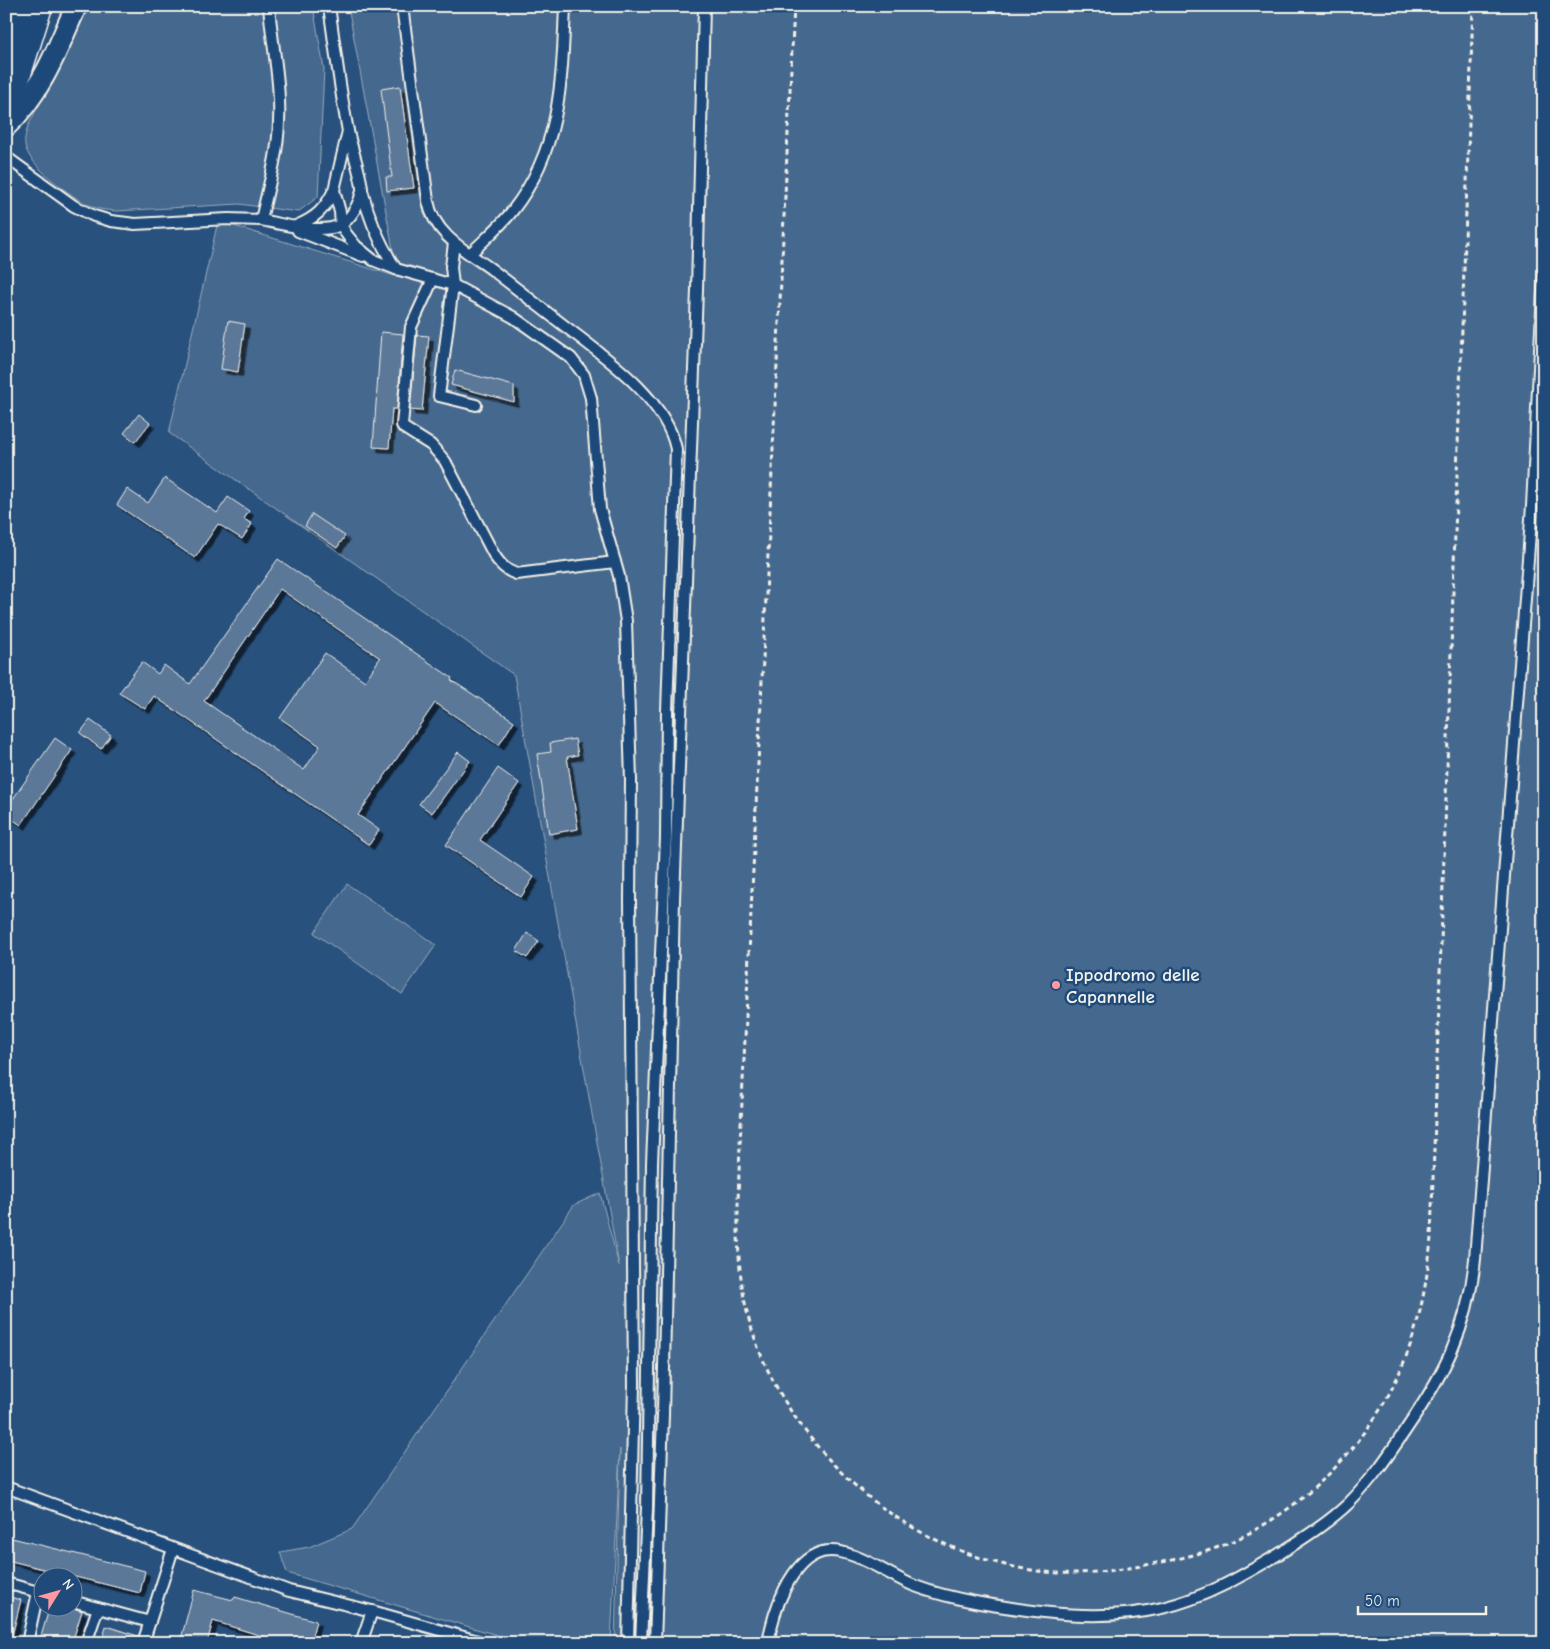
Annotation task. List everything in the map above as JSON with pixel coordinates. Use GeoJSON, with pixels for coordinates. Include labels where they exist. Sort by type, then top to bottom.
{"type":"FeatureCollection","features":[{"type":"Feature","properties":{"kind":"main road"},"geometry":{"type":"LineString","coordinates":[[6,34],[16,6]]}},
{"type":"Feature","properties":{"kind":"main road"},"geometry":{"type":"LineString","coordinates":[[6,108],[38,6]]}},
{"type":"Feature","properties":{"kind":"street"},"geometry":{"type":"LineString","coordinates":[[6,126],[31,98],[76,6]]}},
{"type":"Feature","properties":{"kind":"lane"},"geometry":{"type":"LineString","coordinates":[[261,220],[275,153],[279,122],[278,84],[268,6]]}},
{"type":"Feature","properties":{"kind":"lane"},"geometry":{"type":"LineString","coordinates":[[329,6],[348,131],[367,210],[374,230],[396,269]]}},
{"type":"Feature","properties":{"kind":"lane"},"geometry":{"type":"LineString","coordinates":[[402,6],[429,207],[440,229],[454,243],[595,348],[625,375],[658,411],[670,429],[676,449],[667,711],[666,838],[652,1163],[647,1508],[641,1643]]}},
{"type":"Feature","properties":{"kind":"lane"},"geometry":{"type":"LineString","coordinates":[[470,254],[512,211],[530,185],[546,150],[553,128],[560,93],[566,6]]}},
{"type":"Feature","properties":{"kind":"lane"},"geometry":{"type":"LineString","coordinates":[[655,1643],[663,1415],[674,899],[697,290],[704,6]]}},
{"type":"Feature","properties":{"kind":"lane"},"geometry":{"type":"LineString","coordinates":[[290,228],[316,216],[324,209],[334,190],[348,131]]}},
{"type":"Feature","properties":{"kind":"lane"},"geometry":{"type":"LineString","coordinates":[[6,157],[74,206],[94,216],[111,221],[135,224],[228,219],[261,220],[290,228],[396,269],[454,284],[514,317],[571,358],[584,375],[591,398],[600,509],[619,576],[626,621],[631,780],[630,910],[634,1389],[628,1643]]}},
{"type":"Feature","properties":{"kind":"lane"},"geometry":{"type":"LineString","coordinates":[[290,228],[329,228],[341,225],[352,214],[362,189]]}},
{"type":"Feature","properties":{"kind":"lane"},"geometry":{"type":"LineString","coordinates":[[334,190],[340,212],[341,225],[356,246],[372,260]]}},
{"type":"Feature","properties":{"kind":"lane"},"geometry":{"type":"LineString","coordinates":[[454,243],[451,267],[454,284],[439,396],[476,406]]}},
{"type":"Feature","properties":{"kind":"lane"},"geometry":{"type":"LineString","coordinates":[[768,1643],[777,1608],[787,1584],[800,1567],[815,1555],[830,1551],[850,1554],[901,1580],[947,1596],[1051,1613],[1104,1616],[1136,1612],[1161,1608],[1208,1593],[1292,1546],[1328,1521],[1350,1502],[1370,1480],[1394,1448],[1441,1375],[1461,1329],[1471,1287],[1475,1259],[1531,516],[1544,271]]}},
{"type":"Feature","properties":{"kind":"lane"},"geometry":{"type":"LineString","coordinates":[[433,279],[411,327],[402,425],[431,445],[445,460],[494,555],[509,572],[516,574],[615,562]]}},
{"type":"Feature","properties":{"kind":"lane"},"geometry":{"type":"LineString","coordinates":[[6,1487],[289,1592],[372,1611],[485,1643]]}},
{"type":"Feature","properties":{"kind":"lane"},"geometry":{"type":"LineString","coordinates":[[143,1643],[173,1549]]}},
{"type":"Feature","properties":{"kind":"lane"},"geometry":{"type":"LineString","coordinates":[[6,1583],[32,1591]]}},
{"type":"Feature","properties":{"kind":"lane"},"geometry":{"type":"LineString","coordinates":[[82,1604],[150,1622]]}},
{"type":"Feature","properties":{"kind":"lane"},"geometry":{"type":"LineString","coordinates":[[86,1643],[98,1608]]}},
{"type":"Feature","properties":{"kind":"lane"},"geometry":{"type":"LineString","coordinates":[[361,1643],[372,1611]]}},
{"type":"Feature","properties":{"kind":"lane"},"geometry":{"type":"LineString","coordinates":[[27,1643],[34,1616]]}},
{"type":"Feature","properties":{"kind":"path"},"geometry":{"type":"LineString","coordinates":[[794,6],[740,1144],[738,1225],[742,1287],[752,1331],[775,1385],[805,1431],[852,1483],[880,1507],[899,1519],[959,1549],[1014,1567],[1071,1573],[1124,1569],[1199,1553],[1236,1540],[1284,1511],[1324,1478],[1349,1452],[1371,1422],[1397,1378],[1418,1320],[1425,1286],[1431,1237],[1472,6]]}},
{"type":"Feature","properties":{"kind":"shaded area"},"geometry":{"type":"Polygon","coordinates":[[[90,6],[313,6],[324,69],[318,197],[298,212],[239,204],[116,211],[98,209],[78,199],[46,175],[30,157],[25,146],[25,137],[28,126],[90,6]]]}},
{"type":"Feature","properties":{"kind":"shaded area","name":"Ippodromo delle Capannelle"},"geometry":{"type":"Polygon","coordinates":[[[348,6],[1544,6],[1544,1643],[615,1643],[620,1449],[611,1643],[524,1643],[287,1573],[280,1552],[309,1547],[352,1529],[574,1205],[600,1193],[619,1266],[514,675],[169,433],[218,221],[398,277],[348,6]]]}},
{"type":"Feature","properties":{"kind":"shaded area"},"geometry":{"type":"Polygon","coordinates":[[[347,884],[436,945],[402,994],[314,933],[347,884]]]}},
{"type":"Feature","properties":{"kind":"building"},"geometry":{"type":"Polygon","coordinates":[[[400,86],[414,188],[387,191],[386,177],[392,177],[381,89],[400,86]]]}},
{"type":"Feature","properties":{"kind":"building"},"geometry":{"type":"Polygon","coordinates":[[[228,321],[245,324],[238,372],[221,369],[228,321]]]}},
{"type":"Feature","properties":{"kind":"building"},"geometry":{"type":"Polygon","coordinates":[[[381,332],[403,334],[397,409],[392,409],[389,448],[373,447],[381,332]]]}},
{"type":"Feature","properties":{"kind":"building"},"geometry":{"type":"Polygon","coordinates":[[[417,335],[429,336],[422,411],[410,410],[417,335]]]}},
{"type":"Feature","properties":{"kind":"building"},"geometry":{"type":"Polygon","coordinates":[[[455,370],[514,386],[514,402],[451,385],[455,370]]]}},
{"type":"Feature","properties":{"kind":"building"},"geometry":{"type":"Polygon","coordinates":[[[139,414],[150,423],[135,442],[124,433],[139,414]]]}},
{"type":"Feature","properties":{"kind":"building"},"geometry":{"type":"Polygon","coordinates":[[[165,478],[217,513],[228,497],[249,511],[244,519],[252,524],[242,539],[218,524],[195,558],[117,505],[127,489],[148,503],[165,478]]]}},
{"type":"Feature","properties":{"kind":"building"},"geometry":{"type":"Polygon","coordinates":[[[312,514],[345,536],[337,548],[305,526],[312,514]]]}},
{"type":"Feature","properties":{"kind":"building"},"geometry":{"type":"Polygon","coordinates":[[[278,559],[452,678],[451,680],[514,721],[499,745],[435,703],[358,815],[379,830],[369,845],[154,696],[145,709],[119,693],[142,662],[158,674],[164,665],[190,684],[278,559]],[[280,589],[204,701],[304,770],[320,746],[280,718],[325,653],[365,681],[380,658],[280,589]]]}},
{"type":"Feature","properties":{"kind":"building"},"geometry":{"type":"Polygon","coordinates":[[[90,720],[111,735],[101,749],[80,733],[90,720]]]}},
{"type":"Feature","properties":{"kind":"building"},"geometry":{"type":"Polygon","coordinates":[[[55,738],[72,750],[21,825],[6,815],[6,809],[55,738]]]}},
{"type":"Feature","properties":{"kind":"building"},"geometry":{"type":"Polygon","coordinates":[[[575,739],[578,755],[567,757],[578,829],[549,834],[537,754],[551,752],[550,743],[575,739]]]}},
{"type":"Feature","properties":{"kind":"building"},"geometry":{"type":"Polygon","coordinates":[[[458,752],[470,761],[432,813],[419,804],[458,752]]]}},
{"type":"Feature","properties":{"kind":"building"},"geometry":{"type":"Polygon","coordinates":[[[498,768],[519,783],[480,840],[534,877],[521,897],[446,845],[498,768]]]}},
{"type":"Feature","properties":{"kind":"building"},"geometry":{"type":"Polygon","coordinates":[[[527,933],[539,941],[527,958],[516,951],[527,933]]]}},
{"type":"Feature","properties":{"kind":"building"},"geometry":{"type":"Polygon","coordinates":[[[12,1538],[145,1571],[140,1593],[82,1579],[82,1566],[32,1566],[7,1560],[12,1538]]]}},
{"type":"Feature","properties":{"kind":"building"},"geometry":{"type":"Polygon","coordinates":[[[194,1590],[233,1600],[235,1597],[316,1621],[310,1643],[285,1643],[213,1621],[207,1643],[180,1643],[194,1590]]]}},
{"type":"Feature","properties":{"kind":"building"},"geometry":{"type":"Polygon","coordinates":[[[6,1596],[21,1600],[11,1640],[6,1640],[6,1596]]]}},
{"type":"Feature","properties":{"kind":"building"},"geometry":{"type":"Polygon","coordinates":[[[47,1616],[80,1616],[72,1643],[39,1643],[47,1616]]]}},
{"type":"Feature","properties":{"kind":"building"},"geometry":{"type":"Polygon","coordinates":[[[106,1626],[138,1636],[136,1643],[102,1643],[106,1626]]]}},
{"type":"Feature","properties":{"kind":"place","name":"Ippodromo delle Capannelle"},"geometry":{"type":"Point","coordinates":[1056,985]}}]}
